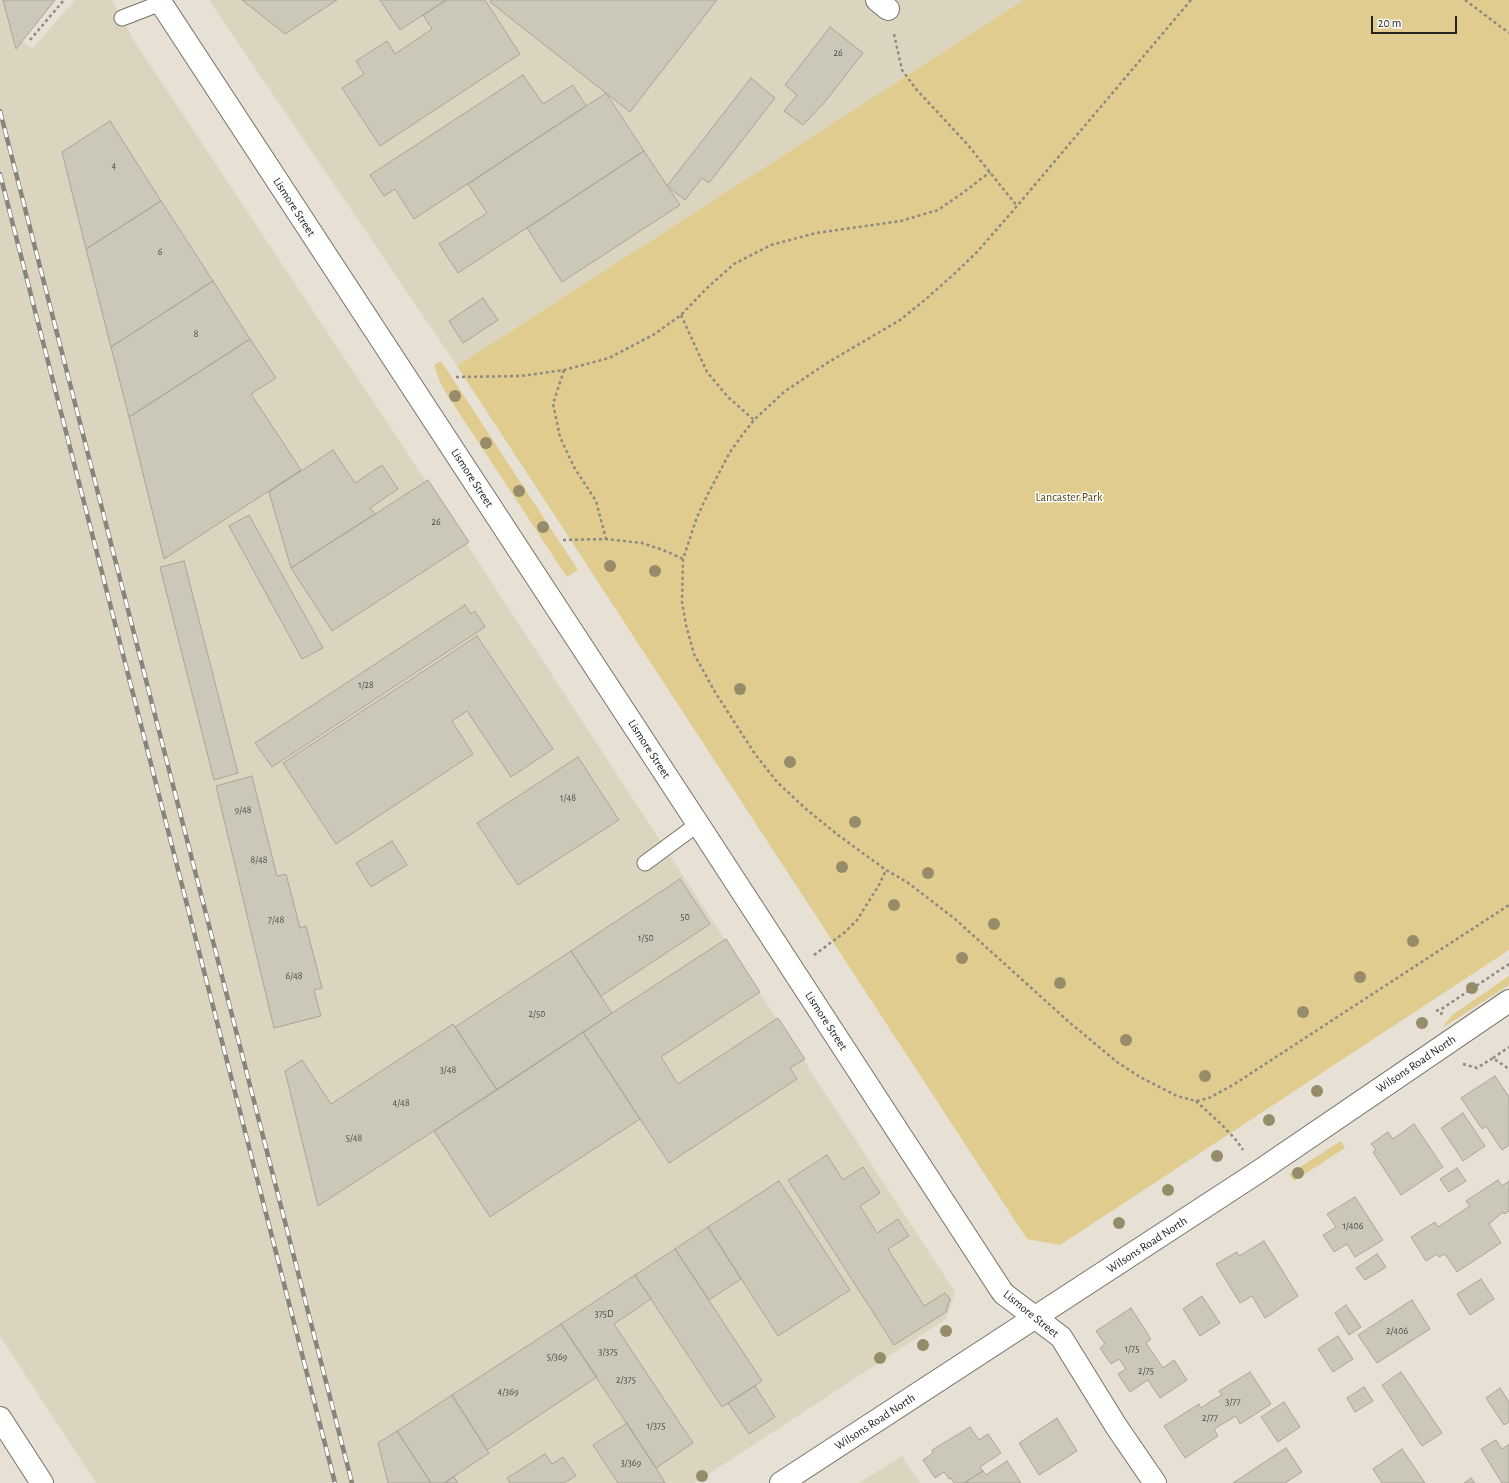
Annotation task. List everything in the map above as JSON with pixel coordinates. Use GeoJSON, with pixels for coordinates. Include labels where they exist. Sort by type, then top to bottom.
{"type":"FeatureCollection","features":[{"type":"Feature","properties":{"kind":"street","name":"Lismore Street"},"geometry":{"type":"LineString","coordinates":[[160,2],[1001,1290],[1004,1294],[1061,1337],[1116,1426],[1155,1483]]}},
{"type":"Feature","properties":{"kind":"street","name":"Wilsons Road North"},"geometry":{"type":"LineString","coordinates":[[782,1483],[1507,1008]]}},
{"type":"Feature","properties":{"kind":"street"},"geometry":{"type":"LineString","coordinates":[[0,1418],[42,1483]]}},
{"type":"Feature","properties":{"kind":"lane"},"geometry":{"type":"LineString","coordinates":[[122,18],[160,2]]}},
{"type":"Feature","properties":{"kind":"lane"},"geometry":{"type":"LineString","coordinates":[[645,863],[698,824]]}},
{"type":"Feature","properties":{"kind":"path"},"geometry":{"type":"LineString","coordinates":[[30,40],[64,0]]}},
{"type":"Feature","properties":{"kind":"path"},"geometry":{"type":"LineString","coordinates":[[1191,0],[977,252],[926,299],[900,320],[803,378],[774,401],[754,420],[730,452],[698,517],[683,559],[682,602],[686,625],[694,654],[737,727],[755,754],[777,782],[806,809],[838,835],[886,870],[907,882],[955,919],[1069,1022],[1117,1062],[1160,1088],[1177,1096],[1196,1102],[1221,1124],[1237,1141],[1258,1172]]}},
{"type":"Feature","properties":{"kind":"path"},"geometry":{"type":"LineString","coordinates":[[1465,0],[1509,33]]}},
{"type":"Feature","properties":{"kind":"path"},"geometry":{"type":"LineString","coordinates":[[883,5],[902,70],[916,89],[968,145],[1017,206]]}},
{"type":"Feature","properties":{"kind":"path"},"geometry":{"type":"LineString","coordinates":[[456,377],[521,376],[564,370],[609,358],[653,335],[681,315],[707,288],[734,264],[772,245],[816,233],[901,221],[938,210],[990,172]]}},
{"type":"Feature","properties":{"kind":"path"},"geometry":{"type":"LineString","coordinates":[[681,315],[707,372],[728,397],[754,420]]}},
{"type":"Feature","properties":{"kind":"path"},"geometry":{"type":"LineString","coordinates":[[564,370],[553,404],[560,437],[574,466],[596,501],[606,539]]}},
{"type":"Feature","properties":{"kind":"path"},"geometry":{"type":"LineString","coordinates":[[563,540],[606,539],[642,543],[683,559]]}},
{"type":"Feature","properties":{"kind":"path"},"geometry":{"type":"LineString","coordinates":[[793,970],[823,950],[857,920],[879,885],[886,870]]}},
{"type":"Feature","properties":{"kind":"path"},"geometry":{"type":"LineString","coordinates":[[1196,1102],[1209,1098],[1233,1085],[1509,905]]}},
{"type":"Feature","properties":{"kind":"path"},"geometry":{"type":"LineString","coordinates":[[1436,1011],[1443,1008],[1509,964]]}},
{"type":"Feature","properties":{"kind":"path"},"geometry":{"type":"LineString","coordinates":[[1477,1068],[1509,1047]]}},
{"type":"Feature","properties":{"kind":"path"},"geometry":{"type":"LineString","coordinates":[[1493,1058],[1509,1069]]}},
{"type":"Feature","properties":{"kind":"shaded area"},"geometry":{"type":"Polygon","coordinates":[[[0,0],[56,0],[22,41],[32,49],[75,0],[112,0],[134,41],[383,416],[955,1292],[946,1319],[695,1483],[96,1483],[0,1336],[0,0]]]}},
{"type":"Feature","properties":{"kind":"shaded area"},"geometry":{"type":"Polygon","coordinates":[[[209,0],[1024,0],[457,366],[209,0]]]}},
{"type":"Feature","properties":{"kind":"shaded area"},"geometry":{"type":"Polygon","coordinates":[[[902,1456],[920,1483],[859,1483],[902,1456]]]}},
{"type":"Feature","properties":{"kind":"green space","name":"Lancaster Park"},"geometry":{"type":"Polygon","coordinates":[[[1024,0],[1509,0],[1509,950],[1060,1245],[1027,1239],[457,366],[1024,0]]]}},
{"type":"Feature","properties":{"kind":"green space"},"geometry":{"type":"Polygon","coordinates":[[[441,361],[578,570],[567,577],[446,393],[434,365],[441,361]]]}},
{"type":"Feature","properties":{"kind":"green space"},"geometry":{"type":"Polygon","coordinates":[[[1509,976],[1509,985],[1442,1028],[1452,1015],[1509,976]]]}},
{"type":"Feature","properties":{"kind":"green space"},"geometry":{"type":"Polygon","coordinates":[[[1341,1141],[1345,1148],[1294,1181],[1289,1174],[1341,1141]]]}},
{"type":"Feature","properties":{"kind":"building"},"geometry":{"type":"Polygon","coordinates":[[[3,0],[55,0],[16,49],[3,0]]]}},
{"type":"Feature","properties":{"kind":"building"},"geometry":{"type":"Polygon","coordinates":[[[242,0],[337,0],[285,34],[242,0]]]}},
{"type":"Feature","properties":{"kind":"building"},"geometry":{"type":"Polygon","coordinates":[[[380,0],[446,0],[400,30],[380,0]]]}},
{"type":"Feature","properties":{"kind":"building"},"geometry":{"type":"Polygon","coordinates":[[[446,0],[485,0],[520,54],[380,146],[342,88],[364,74],[356,61],[387,41],[395,54],[432,29],[423,15],[446,0]]]}},
{"type":"Feature","properties":{"kind":"building"},"geometry":{"type":"Polygon","coordinates":[[[491,0],[717,0],[630,112],[490,2],[491,0]]]}},
{"type":"Feature","properties":{"kind":"building"},"geometry":{"type":"Polygon","coordinates":[[[830,27],[863,53],[824,103],[803,125],[784,111],[797,95],[785,85],[830,27]]]}},
{"type":"Feature","properties":{"kind":"building"},"geometry":{"type":"Polygon","coordinates":[[[523,75],[543,104],[573,85],[586,106],[414,219],[395,189],[384,196],[370,175],[523,75]]]}},
{"type":"Feature","properties":{"kind":"building"},"geometry":{"type":"Polygon","coordinates":[[[751,78],[775,98],[709,183],[702,178],[685,200],[667,186],[751,78]]]}},
{"type":"Feature","properties":{"kind":"building"},"geometry":{"type":"Polygon","coordinates":[[[606,93],[644,151],[458,273],[439,244],[487,213],[468,184],[606,93]]]}},
{"type":"Feature","properties":{"kind":"building"},"geometry":{"type":"Polygon","coordinates":[[[110,121],[161,201],[86,249],[62,152],[110,121]]]}},
{"type":"Feature","properties":{"kind":"building"},"geometry":{"type":"Polygon","coordinates":[[[644,151],[680,205],[562,282],[527,228],[644,151]]]}},
{"type":"Feature","properties":{"kind":"building"},"geometry":{"type":"Polygon","coordinates":[[[161,201],[213,281],[111,347],[86,249],[161,201]]]}},
{"type":"Feature","properties":{"kind":"building"},"geometry":{"type":"Polygon","coordinates":[[[213,281],[250,339],[129,417],[111,347],[213,281]]]}},
{"type":"Feature","properties":{"kind":"building"},"geometry":{"type":"Polygon","coordinates":[[[483,298],[498,320],[463,343],[449,321],[483,298]]]}},
{"type":"Feature","properties":{"kind":"building"},"geometry":{"type":"Polygon","coordinates":[[[250,339],[276,378],[251,394],[301,470],[164,559],[129,417],[250,339]]]}},
{"type":"Feature","properties":{"kind":"building"},"geometry":{"type":"Polygon","coordinates":[[[333,450],[355,483],[382,465],[398,489],[370,508],[375,514],[291,568],[269,492],[333,450]]]}},
{"type":"Feature","properties":{"kind":"building"},"geometry":{"type":"Polygon","coordinates":[[[428,480],[469,542],[332,631],[291,568],[428,480]]]}},
{"type":"Feature","properties":{"kind":"building"},"geometry":{"type":"Polygon","coordinates":[[[249,515],[323,648],[302,659],[229,526],[249,515]]]}},
{"type":"Feature","properties":{"kind":"building"},"geometry":{"type":"Polygon","coordinates":[[[184,561],[238,773],[214,780],[160,567],[184,561]]]}},
{"type":"Feature","properties":{"kind":"building"},"geometry":{"type":"Polygon","coordinates":[[[465,605],[471,614],[475,611],[485,627],[272,767],[255,743],[465,605]]]}},
{"type":"Feature","properties":{"kind":"building"},"geometry":{"type":"Polygon","coordinates":[[[477,636],[553,749],[511,777],[467,711],[452,721],[473,754],[336,844],[283,763],[477,636]]]}},
{"type":"Feature","properties":{"kind":"building"},"geometry":{"type":"Polygon","coordinates":[[[578,757],[619,820],[518,885],[477,823],[578,757]]]}},
{"type":"Feature","properties":{"kind":"building"},"geometry":{"type":"Polygon","coordinates":[[[252,776],[277,876],[286,874],[300,928],[306,926],[322,988],[314,990],[321,1016],[274,1028],[216,786],[252,776]]]}},
{"type":"Feature","properties":{"kind":"building"},"geometry":{"type":"Polygon","coordinates":[[[392,841],[407,865],[371,887],[356,863],[392,841]]]}},
{"type":"Feature","properties":{"kind":"building"},"geometry":{"type":"Polygon","coordinates":[[[680,879],[710,924],[601,996],[571,951],[680,879]]]}},
{"type":"Feature","properties":{"kind":"building"},"geometry":{"type":"Polygon","coordinates":[[[726,939],[760,992],[661,1057],[678,1084],[778,1018],[805,1059],[790,1068],[797,1079],[669,1163],[583,1032],[726,939]]]}},
{"type":"Feature","properties":{"kind":"building"},"geometry":{"type":"Polygon","coordinates":[[[571,951],[612,1013],[497,1090],[455,1027],[571,951]]]}},
{"type":"Feature","properties":{"kind":"building"},"geometry":{"type":"Polygon","coordinates":[[[453,1024],[497,1090],[318,1206],[285,1071],[302,1060],[331,1104],[453,1024]]]}},
{"type":"Feature","properties":{"kind":"building"},"geometry":{"type":"Polygon","coordinates":[[[583,1032],[640,1119],[490,1217],[434,1131],[583,1032]]]}},
{"type":"Feature","properties":{"kind":"building"},"geometry":{"type":"Polygon","coordinates":[[[1495,1076],[1509,1097],[1509,1145],[1502,1150],[1486,1126],[1482,1129],[1461,1098],[1495,1076]]]}},
{"type":"Feature","properties":{"kind":"building"},"geometry":{"type":"Polygon","coordinates":[[[1463,1113],[1485,1146],[1463,1161],[1441,1128],[1463,1113]]]}},
{"type":"Feature","properties":{"kind":"building"},"geometry":{"type":"Polygon","coordinates":[[[1414,1124],[1443,1167],[1401,1195],[1373,1152],[1376,1150],[1371,1144],[1388,1132],[1393,1139],[1414,1124]]]}},
{"type":"Feature","properties":{"kind":"building"},"geometry":{"type":"Polygon","coordinates":[[[827,1155],[843,1180],[863,1167],[880,1193],[860,1206],[877,1233],[898,1219],[909,1236],[888,1249],[924,1306],[945,1293],[950,1299],[946,1312],[894,1345],[788,1180],[827,1155]]]}},
{"type":"Feature","properties":{"kind":"building"},"geometry":{"type":"Polygon","coordinates":[[[1457,1168],[1466,1181],[1449,1192],[1440,1179],[1457,1168]]]}},
{"type":"Feature","properties":{"kind":"building"},"geometry":{"type":"Polygon","coordinates":[[[1498,1180],[1502,1186],[1509,1181],[1509,1211],[1504,1214],[1503,1212],[1489,1224],[1501,1243],[1457,1272],[1445,1254],[1439,1257],[1437,1254],[1426,1261],[1411,1237],[1435,1222],[1438,1227],[1470,1206],[1466,1201],[1498,1180]]]}},
{"type":"Feature","properties":{"kind":"building"},"geometry":{"type":"Polygon","coordinates":[[[779,1181],[850,1290],[778,1336],[708,1227],[779,1181]]]}},
{"type":"Feature","properties":{"kind":"building"},"geometry":{"type":"Polygon","coordinates":[[[1355,1197],[1383,1240],[1355,1257],[1347,1244],[1334,1252],[1323,1235],[1336,1227],[1327,1214],[1355,1197]]]}},
{"type":"Feature","properties":{"kind":"building"},"geometry":{"type":"Polygon","coordinates":[[[708,1227],[741,1279],[709,1300],[675,1249],[708,1227]]]}},
{"type":"Feature","properties":{"kind":"building"},"geometry":{"type":"Polygon","coordinates":[[[1264,1241],[1298,1296],[1265,1318],[1252,1296],[1240,1303],[1216,1264],[1237,1252],[1239,1256],[1264,1241]]]}},
{"type":"Feature","properties":{"kind":"building"},"geometry":{"type":"Polygon","coordinates":[[[675,1249],[762,1381],[722,1407],[635,1275],[675,1249]]]}},
{"type":"Feature","properties":{"kind":"building"},"geometry":{"type":"Polygon","coordinates":[[[1377,1254],[1386,1267],[1365,1280],[1356,1268],[1377,1254]]]}},
{"type":"Feature","properties":{"kind":"building"},"geometry":{"type":"Polygon","coordinates":[[[635,1275],[651,1299],[614,1324],[693,1443],[656,1468],[561,1324],[635,1275]]]}},
{"type":"Feature","properties":{"kind":"building"},"geometry":{"type":"Polygon","coordinates":[[[1481,1279],[1494,1299],[1470,1315],[1457,1294],[1481,1279]]]}},
{"type":"Feature","properties":{"kind":"building"},"geometry":{"type":"Polygon","coordinates":[[[1202,1296],[1220,1323],[1200,1336],[1183,1309],[1202,1296]]]}},
{"type":"Feature","properties":{"kind":"building"},"geometry":{"type":"Polygon","coordinates":[[[1412,1300],[1430,1329],[1377,1363],[1358,1335],[1412,1300]]]}},
{"type":"Feature","properties":{"kind":"building"},"geometry":{"type":"Polygon","coordinates":[[[1346,1305],[1361,1327],[1349,1335],[1335,1313],[1346,1305]]]}},
{"type":"Feature","properties":{"kind":"building"},"geometry":{"type":"Polygon","coordinates":[[[1131,1308],[1151,1339],[1146,1343],[1163,1368],[1174,1360],[1187,1380],[1160,1398],[1148,1380],[1130,1392],[1118,1374],[1126,1369],[1119,1359],[1111,1364],[1100,1348],[1105,1344],[1096,1331],[1131,1308]]]}},
{"type":"Feature","properties":{"kind":"building"},"geometry":{"type":"Polygon","coordinates":[[[561,1324],[597,1377],[487,1450],[452,1395],[561,1324]]]}},
{"type":"Feature","properties":{"kind":"building"},"geometry":{"type":"Polygon","coordinates":[[[1338,1336],[1353,1359],[1333,1372],[1318,1349],[1338,1336]]]}},
{"type":"Feature","properties":{"kind":"building"},"geometry":{"type":"Polygon","coordinates":[[[1250,1372],[1271,1404],[1240,1424],[1236,1416],[1214,1429],[1218,1436],[1185,1458],[1164,1426],[1199,1404],[1201,1408],[1222,1395],[1219,1391],[1250,1372]]]}},
{"type":"Feature","properties":{"kind":"building"},"geometry":{"type":"Polygon","coordinates":[[[1401,1372],[1442,1433],[1422,1446],[1382,1385],[1401,1372]]]}},
{"type":"Feature","properties":{"kind":"building"},"geometry":{"type":"Polygon","coordinates":[[[755,1386],[775,1417],[749,1434],[728,1403],[755,1386]]]}},
{"type":"Feature","properties":{"kind":"building"},"geometry":{"type":"Polygon","coordinates":[[[1364,1387],[1373,1401],[1355,1412],[1347,1398],[1364,1387]]]}},
{"type":"Feature","properties":{"kind":"building"},"geometry":{"type":"Polygon","coordinates":[[[1500,1388],[1509,1402],[1509,1422],[1504,1425],[1486,1398],[1500,1388]]]}},
{"type":"Feature","properties":{"kind":"building"},"geometry":{"type":"Polygon","coordinates":[[[452,1395],[489,1453],[444,1483],[431,1483],[397,1431],[452,1395]]]}},
{"type":"Feature","properties":{"kind":"building"},"geometry":{"type":"Polygon","coordinates":[[[1284,1402],[1300,1427],[1278,1442],[1261,1417],[1284,1402]]]}},
{"type":"Feature","properties":{"kind":"building"},"geometry":{"type":"Polygon","coordinates":[[[1057,1418],[1077,1451],[1039,1475],[1019,1443],[1057,1418]]]}},
{"type":"Feature","properties":{"kind":"building"},"geometry":{"type":"Polygon","coordinates":[[[627,1423],[665,1483],[618,1483],[593,1445],[627,1423]]]}},
{"type":"Feature","properties":{"kind":"building"},"geometry":{"type":"Polygon","coordinates":[[[970,1427],[979,1440],[988,1434],[1001,1453],[980,1467],[983,1471],[964,1483],[954,1483],[944,1472],[935,1478],[923,1460],[933,1453],[932,1450],[970,1427]]]}},
{"type":"Feature","properties":{"kind":"building"},"geometry":{"type":"Polygon","coordinates":[[[397,1431],[431,1483],[388,1483],[378,1443],[397,1431]]]}},
{"type":"Feature","properties":{"kind":"building"},"geometry":{"type":"Polygon","coordinates":[[[1496,1440],[1502,1449],[1509,1444],[1509,1483],[1502,1483],[1481,1449],[1496,1440]]]}},
{"type":"Feature","properties":{"kind":"building"},"geometry":{"type":"Polygon","coordinates":[[[1286,1448],[1302,1472],[1285,1483],[1233,1483],[1286,1448]]]}},
{"type":"Feature","properties":{"kind":"building"},"geometry":{"type":"Polygon","coordinates":[[[1402,1449],[1425,1483],[1382,1483],[1373,1469],[1402,1449]]]}},
{"type":"Feature","properties":{"kind":"building"},"geometry":{"type":"Polygon","coordinates":[[[545,1454],[552,1464],[563,1457],[576,1476],[564,1483],[510,1483],[507,1478],[545,1454]]]}},
{"type":"Feature","properties":{"kind":"building"},"geometry":{"type":"Polygon","coordinates":[[[1007,1461],[1021,1483],[964,1483],[983,1471],[986,1475],[1007,1461]]]}},
{"type":"Feature","properties":{"kind":"building"},"geometry":{"type":"Polygon","coordinates":[[[454,1477],[458,1483],[444,1483],[454,1477]]]}},
{"type":"Feature","properties":{"kind":"building"},"geometry":{"type":"Polygon","coordinates":[[[1471,1478],[1475,1483],[1464,1483],[1471,1478]]]}},
{"type":"Feature","properties":{"kind":"railway"},"geometry":{"type":"LineString","coordinates":[[0,111],[352,1483]]}},
{"type":"Feature","properties":{"kind":"railway"},"geometry":{"type":"LineString","coordinates":[[0,174],[335,1483]]}}]}
